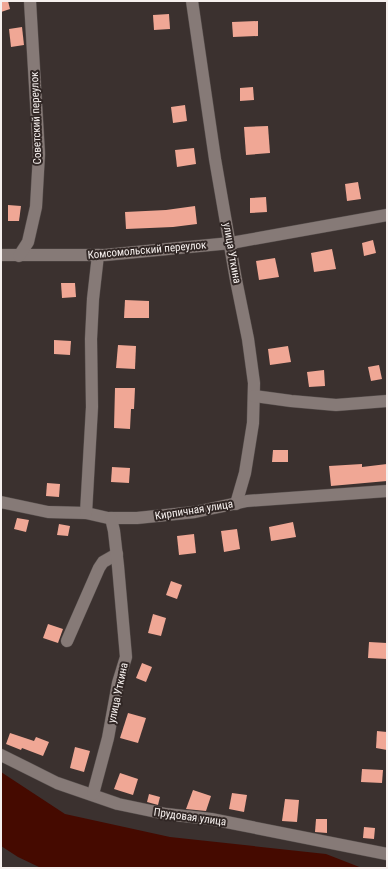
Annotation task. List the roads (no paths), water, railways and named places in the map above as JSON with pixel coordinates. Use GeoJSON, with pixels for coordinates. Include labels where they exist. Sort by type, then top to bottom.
{"type":"FeatureCollection","features":[{"type":"Feature","properties":{"kind":"street","name":"Советский переулок"},"geometry":{"type":"LineString","coordinates":[[19,256],[28,242],[36,206],[39,154],[30,1]]}},
{"type":"Feature","properties":{"kind":"street","name":"улица Уткина"},"geometry":{"type":"LineString","coordinates":[[192,1],[215,159],[231,243],[236,280],[248,338],[254,383],[253,423],[245,474],[236,504]]}},
{"type":"Feature","properties":{"kind":"street","name":"Комсомольский переулок"},"geometry":{"type":"LineString","coordinates":[[1,256],[98,255],[231,243],[387,215]]}},
{"type":"Feature","properties":{"kind":"street"},"geometry":{"type":"LineString","coordinates":[[86,513],[92,407],[92,315],[98,255]]}},
{"type":"Feature","properties":{"kind":"street"},"geometry":{"type":"LineString","coordinates":[[254,396],[336,405],[387,401]]}},
{"type":"Feature","properties":{"kind":"street","name":"Кирпичная улица"},"geometry":{"type":"LineString","coordinates":[[1,502],[48,512],[86,513],[111,518],[137,518],[195,512],[247,502],[387,491]]}},
{"type":"Feature","properties":{"kind":"street","name":"улица Уткина"},"geometry":{"type":"LineString","coordinates":[[92,794],[108,738],[118,683],[126,657],[114,531],[111,518]]}},
{"type":"Feature","properties":{"kind":"street"},"geometry":{"type":"LineString","coordinates":[[67,641],[98,568],[116,554]]}},
{"type":"Feature","properties":{"kind":"street","name":"Прудовая улица"},"geometry":{"type":"LineString","coordinates":[[1,755],[57,783],[118,804],[166,814],[211,819],[387,854]]}}]}
